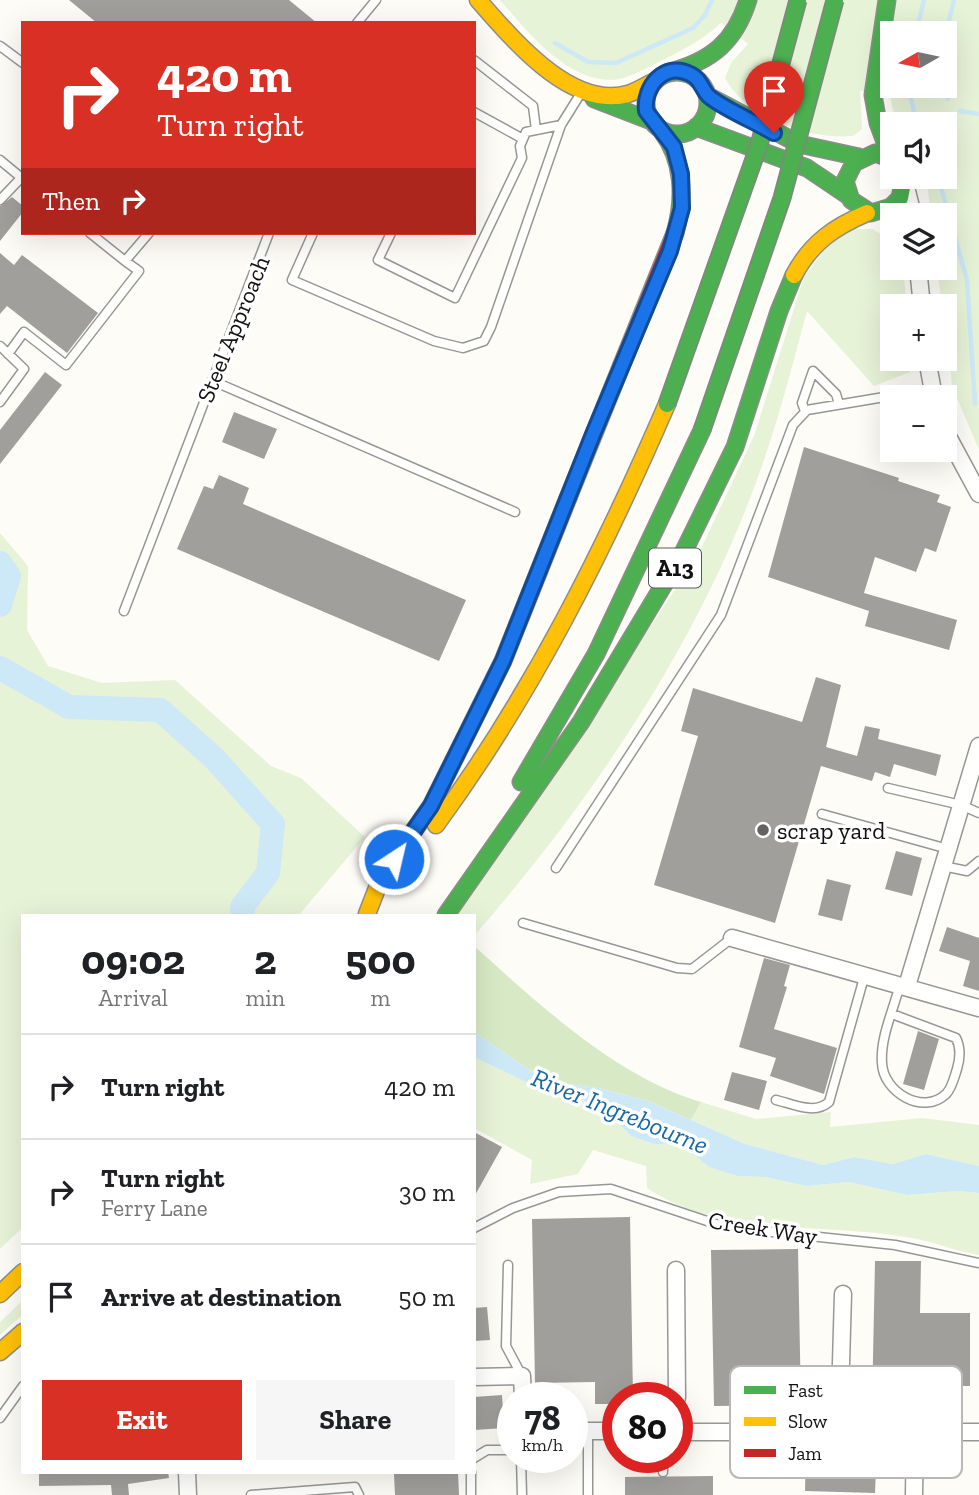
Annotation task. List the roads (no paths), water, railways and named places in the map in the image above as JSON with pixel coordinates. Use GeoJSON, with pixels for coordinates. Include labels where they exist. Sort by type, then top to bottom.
{"type":"FeatureCollection","features":[{"type":"Feature","properties":{"kind":"main road"},"geometry":{"type":"LineString","coordinates":[[478,0],[562,83],[583,90],[618,95],[640,90],[670,72],[698,65],[725,45],[741,21],[748,0]]}},
{"type":"Feature","properties":{"kind":"main road"},"geometry":{"type":"LineString","coordinates":[[367,914],[460,795],[540,667],[608,535],[667,404],[759,145],[798,0]]}},
{"type":"Feature","properties":{"kind":"main road","name":"A13"},"geometry":{"type":"LineString","coordinates":[[427,914],[495,822],[582,681],[643,561],[702,430],[742,321],[782,198],[835,0]]}},
{"type":"Feature","properties":{"kind":"main road"},"geometry":{"type":"LineString","coordinates":[[880,129],[873,94],[887,0]]}},
{"type":"Feature","properties":{"kind":"main road"},"geometry":{"type":"LineString","coordinates":[[670,72],[680,71],[698,79],[708,96],[774,133],[814,150],[859,157],[875,153],[880,155]]}},
{"type":"Feature","properties":{"kind":"main road"},"geometry":{"type":"LineString","coordinates":[[366,914],[381,878],[431,806],[498,671],[670,251],[682,208],[682,191],[674,147],[656,125],[645,101],[653,82]]}},
{"type":"Feature","properties":{"kind":"main road"},"geometry":{"type":"LineString","coordinates":[[583,90],[596,100],[679,134],[696,127],[706,113],[708,96]]}},
{"type":"Feature","properties":{"kind":"main road"},"geometry":{"type":"LineString","coordinates":[[696,127],[821,174],[846,195],[851,203],[869,213],[881,213],[898,203],[903,189]]}},
{"type":"Feature","properties":{"kind":"main road"},"geometry":{"type":"LineString","coordinates":[[846,195],[847,170],[859,157]]}},
{"type":"Feature","properties":{"kind":"main road","name":"A13"},"geometry":{"type":"LineString","coordinates":[[447,914],[557,762],[627,651],[692,537],[726,467],[755,393],[796,265],[834,228],[869,213]]}},
{"type":"Feature","properties":{"kind":"main road"},"geometry":{"type":"LineString","coordinates":[[0,1294],[21,1274]]}},
{"type":"Feature","properties":{"kind":"main road"},"geometry":{"type":"LineString","coordinates":[[0,1352],[21,1334]]}},
{"type":"Feature","properties":{"kind":"street"},"geometry":{"type":"LineString","coordinates":[[869,213],[880,218]]}},
{"type":"Feature","properties":{"kind":"street"},"geometry":{"type":"LineString","coordinates":[[957,453],[979,494]]}},
{"type":"Feature","properties":{"kind":"street"},"geometry":{"type":"LineString","coordinates":[[904,985],[961,805],[974,779],[979,746]]}},
{"type":"Feature","properties":{"kind":"street"},"geometry":{"type":"LineString","coordinates":[[732,938],[979,1008]]}},
{"type":"Feature","properties":{"kind":"street"},"geometry":{"type":"LineString","coordinates":[[676,1270],[677,1382]]}},
{"type":"Feature","properties":{"kind":"street"},"geometry":{"type":"LineString","coordinates":[[841,1366],[843,1294]]}},
{"type":"Feature","properties":{"kind":"street"},"geometry":{"type":"LineString","coordinates":[[476,1377],[522,1376],[522,1382]]}},
{"type":"Feature","properties":{"kind":"street"},"geometry":{"type":"LineString","coordinates":[[693,1432],[730,1432]]}},
{"type":"Feature","properties":{"kind":"street"},"geometry":{"type":"LineString","coordinates":[[187,1474],[188,1495]]}},
{"type":"Feature","properties":{"kind":"lane"},"geometry":{"type":"LineString","coordinates":[[359,21],[376,0]]}},
{"type":"Feature","properties":{"kind":"lane"},"geometry":{"type":"LineString","coordinates":[[0,46],[21,62]]}},
{"type":"Feature","properties":{"kind":"lane"},"geometry":{"type":"LineString","coordinates":[[476,62],[533,106],[536,130]]}},
{"type":"Feature","properties":{"kind":"lane"},"geometry":{"type":"LineString","coordinates":[[312,235],[292,280],[434,341],[463,348],[484,341],[561,125],[583,90]]}},
{"type":"Feature","properties":{"kind":"lane"},"geometry":{"type":"LineString","coordinates":[[476,113],[523,139]]}},
{"type":"Feature","properties":{"kind":"lane"},"geometry":{"type":"LineString","coordinates":[[390,235],[378,260],[455,298],[522,158],[520,146],[526,132],[561,125]]}},
{"type":"Feature","properties":{"kind":"lane"},"geometry":{"type":"LineString","coordinates":[[0,160],[21,178]]}},
{"type":"Feature","properties":{"kind":"lane"},"geometry":{"type":"LineString","coordinates":[[0,200],[21,180]]}},
{"type":"Feature","properties":{"kind":"lane"},"geometry":{"type":"LineString","coordinates":[[8,354],[24,332],[66,365],[139,271],[92,235]]}},
{"type":"Feature","properties":{"kind":"lane"},"geometry":{"type":"LineString","coordinates":[[125,261],[147,235]]}},
{"type":"Feature","properties":{"kind":"lane","name":"Steel Approach"},"geometry":{"type":"LineString","coordinates":[[124,611],[269,235]]}},
{"type":"Feature","properties":{"kind":"lane"},"geometry":{"type":"LineString","coordinates":[[0,346],[24,369],[0,402]]}},
{"type":"Feature","properties":{"kind":"lane"},"geometry":{"type":"LineString","coordinates":[[805,411],[802,403],[813,371],[836,394],[839,404]]}},
{"type":"Feature","properties":{"kind":"lane"},"geometry":{"type":"LineString","coordinates":[[213,381],[515,512]]}},
{"type":"Feature","properties":{"kind":"lane"},"geometry":{"type":"LineString","coordinates":[[556,868],[721,615],[791,428],[805,411],[880,399]]}},
{"type":"Feature","properties":{"kind":"lane"},"geometry":{"type":"LineString","coordinates":[[888,788],[961,805],[979,813]]}},
{"type":"Feature","properties":{"kind":"lane"},"geometry":{"type":"LineString","coordinates":[[822,814],[948,849]]}},
{"type":"Feature","properties":{"kind":"lane"},"geometry":{"type":"LineString","coordinates":[[943,866],[967,871],[979,861]]}},
{"type":"Feature","properties":{"kind":"lane"},"geometry":{"type":"LineString","coordinates":[[523,923],[677,968],[692,969],[732,938]]}},
{"type":"Feature","properties":{"kind":"lane"},"geometry":{"type":"LineString","coordinates":[[776,1100],[813,1109],[823,1107],[829,1101],[865,974]]}},
{"type":"Feature","properties":{"kind":"lane"},"geometry":{"type":"LineString","coordinates":[[892,1014],[956,1038],[960,1051],[958,1065],[948,1092],[938,1100],[919,1101],[898,1094],[884,1074],[882,1051],[892,1014],[904,985]]}},
{"type":"Feature","properties":{"kind":"lane","name":"Creek Way"},"geometry":{"type":"LineString","coordinates":[[476,1227],[513,1208],[559,1192],[611,1189],[725,1227],[895,1245],[979,1263]]}},
{"type":"Feature","properties":{"kind":"lane"},"geometry":{"type":"LineString","coordinates":[[508,1265],[506,1346],[522,1376]]}},
{"type":"Feature","properties":{"kind":"lane"},"geometry":{"type":"LineString","coordinates":[[0,1418],[21,1389]]}},
{"type":"Feature","properties":{"kind":"lane"},"geometry":{"type":"LineString","coordinates":[[476,1457],[487,1450],[497,1450]]}},
{"type":"Feature","properties":{"kind":"lane"},"geometry":{"type":"LineString","coordinates":[[521,1473],[522,1495]]}},
{"type":"Feature","properties":{"kind":"lane"},"geometry":{"type":"LineString","coordinates":[[585,1473],[588,1495]]}},
{"type":"Feature","properties":{"kind":"lane"},"geometry":{"type":"LineString","coordinates":[[471,1474],[471,1495]]}},
{"type":"Feature","properties":{"kind":"lane"},"geometry":{"type":"LineString","coordinates":[[251,1495],[355,1487],[359,1495]]}},
{"type":"Feature","properties":{"kind":"water"},"geometry":{"type":"Polygon","coordinates":[[[476,1033],[537,1075],[560,1083],[598,1088],[648,1101],[745,1144],[823,1165],[854,1157],[893,1164],[926,1154],[979,1166],[979,1193],[958,1191],[907,1195],[849,1182],[807,1186],[765,1177],[737,1176],[709,1167],[681,1145],[653,1144],[631,1136],[603,1108],[571,1096],[555,1096],[476,1058],[476,1033]]]}},
{"type":"Feature","properties":{"kind":"waterway"},"geometry":{"type":"LineString","coordinates":[[555,43],[588,62],[616,63],[693,28],[705,15],[712,0]]}},
{"type":"Feature","properties":{"kind":"waterway"},"geometry":{"type":"LineString","coordinates":[[919,21],[924,0]]}},
{"type":"Feature","properties":{"kind":"waterway"},"geometry":{"type":"LineString","coordinates":[[949,21],[954,0]]}},
{"type":"Feature","properties":{"kind":"waterway"},"geometry":{"type":"LineString","coordinates":[[911,98],[914,112]]}},
{"type":"Feature","properties":{"kind":"waterway"},"geometry":{"type":"LineString","coordinates":[[960,111],[979,114]]}},
{"type":"Feature","properties":{"kind":"waterway"},"geometry":{"type":"LineString","coordinates":[[941,189],[967,280],[975,404]]}},
{"type":"Feature","properties":{"kind":"waterway","name":"River Ingrebourne"},"geometry":{"type":"LineString","coordinates":[[0,563],[9,576],[0,605]]}},
{"type":"Feature","properties":{"kind":"waterway","name":"River Ingrebourne"},"geometry":{"type":"LineString","coordinates":[[0,668],[69,707],[160,710],[214,758],[273,824],[268,873],[242,907],[243,914]]}},
{"type":"Feature","properties":{"kind":"place","name":"scrap yard"},"geometry":{"type":"Point","coordinates":[763,830]}}]}
